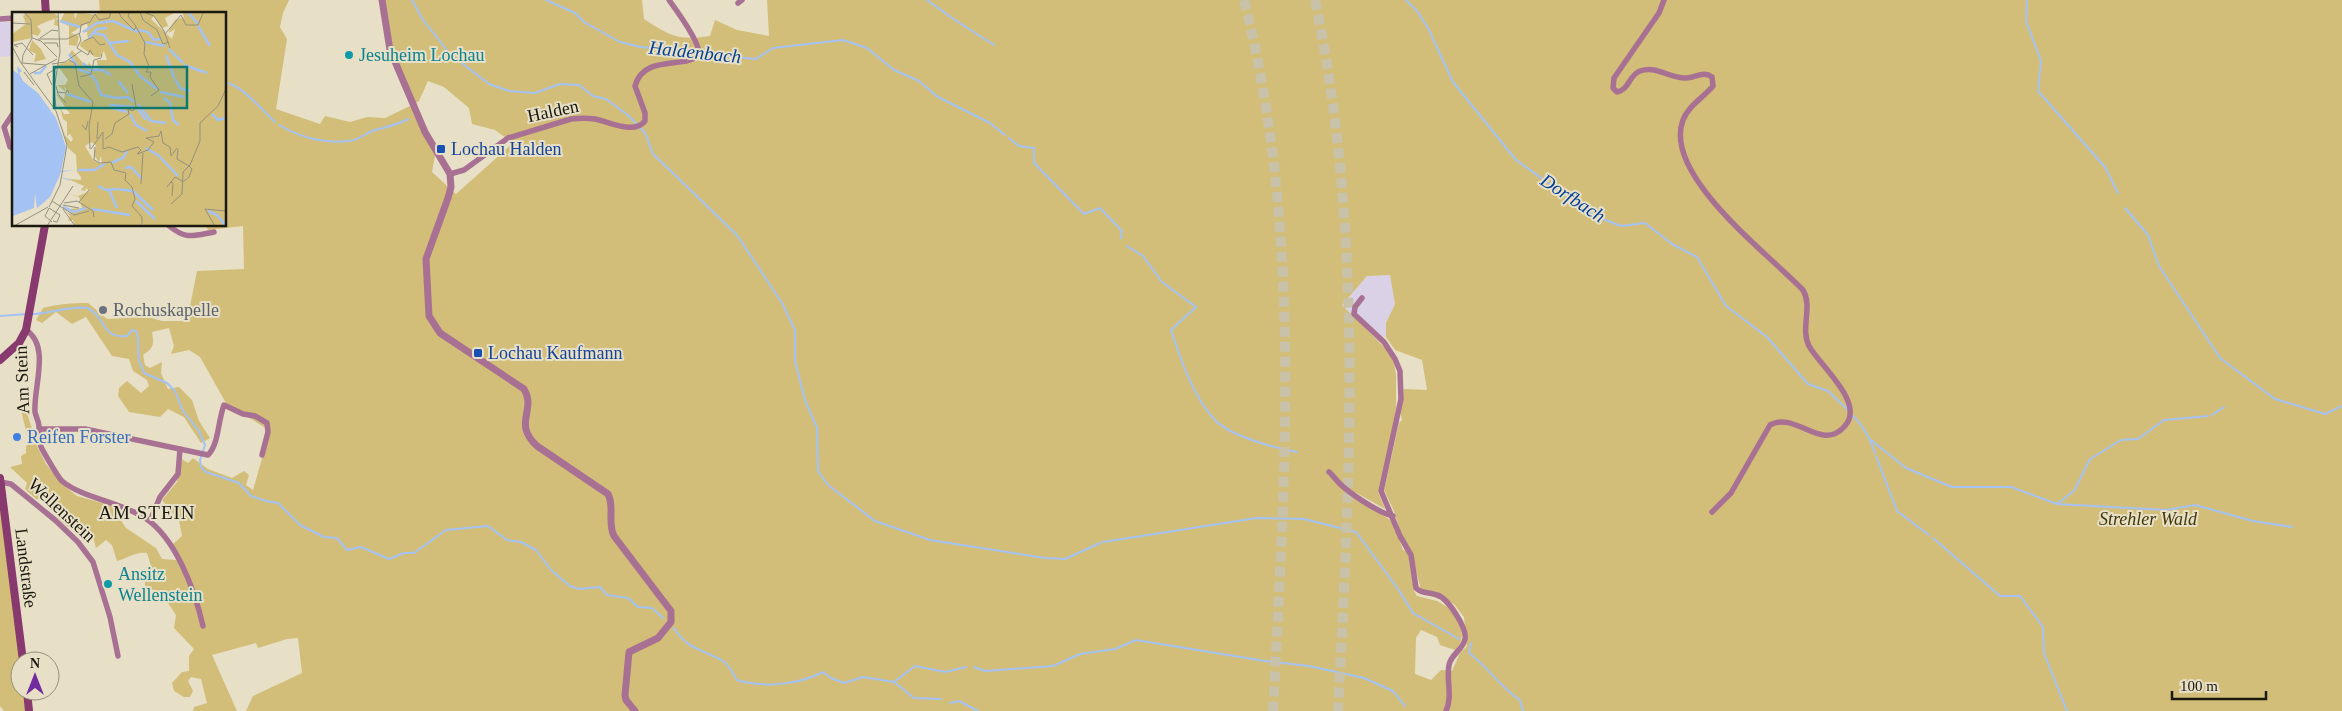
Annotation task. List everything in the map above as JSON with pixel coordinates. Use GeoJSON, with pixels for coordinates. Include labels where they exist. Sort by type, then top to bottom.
{"type":"FeatureCollection","features":[{"type":"Feature","properties":{"kind":"main road"},"geometry":{"type":"LineString","coordinates":[[0,360],[19,344],[26,330],[44,226]]}},
{"type":"Feature","properties":{"kind":"main road","name":"Landstraße"},"geometry":{"type":"LineString","coordinates":[[0,478],[22,651]]}},
{"type":"Feature","properties":{"kind":"street"},"geometry":{"type":"LineString","coordinates":[[382,0],[390,50],[425,132],[450,174],[451,187],[448,198],[426,258],[428,309],[432,322],[440,333],[524,389],[528,399],[525,425],[528,438],[608,494],[612,504],[611,525],[614,536],[670,610],[671,622],[658,638],[629,652],[625,695],[626,700],[635,711]]}},
{"type":"Feature","properties":{"kind":"street","name":"Halden"},"geometry":{"type":"LineString","coordinates":[[450,174],[464,170],[508,138],[571,119],[589,118],[631,128],[641,126],[645,121],[645,113],[636,91],[636,82],[640,75],[661,64],[698,54],[669,0]]}},
{"type":"Feature","properties":{"kind":"street"},"geometry":{"type":"LineString","coordinates":[[1664,0],[1659,13],[1614,78],[1613,88],[1617,92],[1622,91],[1633,76],[1644,70],[1657,70],[1685,79],[1705,73],[1712,77],[1713,86],[1688,110],[1683,119],[1681,142],[1684,156],[1696,178],[1718,206],[1755,245],[1803,290],[1808,304],[1805,324],[1807,341],[1814,354],[1844,393],[1850,413],[1847,425],[1842,430],[1827,436],[1783,421],[1770,425],[1731,493],[1712,512]]}},
{"type":"Feature","properties":{"kind":"street"},"geometry":{"type":"LineString","coordinates":[[12,115],[4,127],[10,147],[12,148]]}},
{"type":"Feature","properties":{"kind":"street"},"geometry":{"type":"LineString","coordinates":[[169,226],[179,234],[188,236],[214,232]]}},
{"type":"Feature","properties":{"kind":"street"},"geometry":{"type":"LineString","coordinates":[[1362,298],[1355,306],[1354,314],[1384,342],[1398,365],[1401,378],[1401,399],[1382,486],[1382,495],[1413,560],[1416,588],[1420,591],[1437,594],[1444,600],[1458,618],[1465,634],[1464,642],[1453,656],[1449,666],[1450,698],[1446,711]]}},
{"type":"Feature","properties":{"kind":"street","name":"Am Stein"},"geometry":{"type":"LineString","coordinates":[[26,330],[35,337],[38,343],[39,368],[35,412],[41,446],[62,480],[84,492],[127,508],[150,521],[164,535],[173,549],[195,598],[203,626]]}},
{"type":"Feature","properties":{"kind":"street"},"geometry":{"type":"LineString","coordinates":[[39,429],[85,428],[202,454],[210,453],[214,446],[219,418],[224,405],[243,414],[255,416],[267,423],[268,432],[262,455]]}},
{"type":"Feature","properties":{"kind":"street"},"geometry":{"type":"LineString","coordinates":[[150,521],[160,498],[178,474],[180,449]]}},
{"type":"Feature","properties":{"kind":"street"},"geometry":{"type":"LineString","coordinates":[[1329,472],[1340,484],[1382,512],[1393,516]]}},
{"type":"Feature","properties":{"kind":"street","name":"Wellenstein"},"geometry":{"type":"LineString","coordinates":[[0,482],[11,484],[54,520],[78,542],[93,562],[110,617],[118,656]]}},
{"type":"Feature","properties":{"kind":"shaded area"},"geometry":{"type":"Polygon","coordinates":[[[0,22],[12,22],[12,56],[0,57],[0,22]]]}},
{"type":"Feature","properties":{"kind":"shaded area"},"geometry":{"type":"Polygon","coordinates":[[[1390,275],[1395,304],[1386,323],[1386,337],[1373,335],[1342,305],[1367,276],[1390,275]]]}},
{"type":"Feature","properties":{"kind":"green space","name":"Strehler Wald"},"geometry":{"type":"Polygon","coordinates":[[[99,0],[289,0],[283,13],[280,27],[287,39],[276,109],[320,124],[325,116],[350,122],[367,117],[385,118],[412,105],[390,50],[382,0],[642,0],[644,19],[675,36],[690,38],[710,36],[715,20],[737,30],[769,36],[767,0],[2342,0],[2342,711],[246,711],[253,696],[302,673],[298,638],[287,639],[258,648],[256,643],[212,655],[237,711],[193,711],[194,707],[207,703],[201,679],[191,677],[188,681],[193,691],[190,697],[184,697],[174,691],[172,683],[182,672],[189,671],[189,656],[194,649],[174,628],[176,615],[166,600],[162,600],[156,590],[145,589],[145,582],[153,572],[147,553],[136,554],[117,561],[112,545],[106,540],[96,548],[92,533],[78,532],[66,525],[58,518],[59,511],[52,507],[50,498],[36,499],[25,489],[27,483],[10,467],[22,464],[21,456],[26,453],[26,446],[29,443],[20,406],[25,406],[37,446],[46,464],[62,484],[77,496],[117,507],[116,513],[126,528],[156,548],[162,559],[176,560],[173,544],[182,536],[179,521],[162,500],[177,482],[182,459],[188,463],[193,458],[208,469],[232,478],[244,471],[249,475],[246,485],[253,490],[270,431],[226,403],[200,357],[189,350],[171,354],[174,346],[169,328],[152,332],[152,345],[143,355],[145,365],[150,368],[162,362],[161,373],[168,389],[179,387],[192,400],[199,421],[210,438],[201,443],[184,417],[168,409],[160,417],[129,412],[118,396],[119,388],[127,381],[141,393],[149,386],[147,380],[133,371],[129,359],[112,356],[86,317],[72,324],[56,312],[42,323],[36,320],[43,308],[65,304],[88,303],[107,319],[148,317],[162,321],[187,321],[197,271],[244,269],[243,226],[208,230],[206,226],[226,226],[226,12],[100,12],[99,0]],[[428,81],[419,101],[413,105],[436,150],[432,172],[456,194],[513,143],[495,130],[472,124],[469,108],[444,87],[428,81]],[[1390,275],[1367,276],[1342,305],[1387,350],[1394,363],[1396,375],[1396,408],[1388,454],[1378,492],[1385,509],[1355,492],[1347,493],[1392,521],[1403,550],[1408,552],[1414,591],[1417,596],[1437,601],[1456,612],[1462,636],[1455,650],[1440,645],[1437,637],[1421,630],[1416,638],[1415,674],[1431,680],[1441,670],[1452,671],[1460,653],[1467,646],[1464,617],[1454,604],[1427,595],[1421,590],[1410,548],[1402,537],[1394,511],[1384,490],[1399,423],[1402,420],[1400,411],[1404,389],[1427,390],[1422,360],[1395,350],[1386,337],[1386,323],[1395,304],[1390,275]]]}},
{"type":"Feature","properties":{"kind":"green space"},"geometry":{"type":"Polygon","coordinates":[[[0,506],[19,651],[10,651],[10,701],[24,701],[26,711],[4,711],[0,706],[0,506]]]}},
{"type":"Feature","properties":{"kind":"waterway"},"geometry":{"type":"LineString","coordinates":[[412,0],[423,20],[450,54],[489,84],[509,91],[535,93],[560,84],[579,85],[593,96],[606,99],[629,116],[645,133],[653,154],[737,235],[782,303],[795,330],[795,361],[805,400],[817,428],[818,471],[828,485],[875,521],[930,540],[1045,558],[1065,559],[1100,543]]}},
{"type":"Feature","properties":{"kind":"waterway","name":"Haldenbach"},"geometry":{"type":"LineString","coordinates":[[546,0],[575,13],[584,22],[620,42],[641,47],[697,53]]}},
{"type":"Feature","properties":{"kind":"waterway"},"geometry":{"type":"LineString","coordinates":[[927,0],[994,45]]}},
{"type":"Feature","properties":{"kind":"waterway","name":"Dorfbach"},"geometry":{"type":"LineString","coordinates":[[1406,0],[1417,11],[1428,28],[1453,82],[1516,160],[1595,216],[1621,226],[1645,223],[1672,244],[1697,257],[1726,306],[1767,337],[1808,384],[1828,391],[1849,411]]}},
{"type":"Feature","properties":{"kind":"waterway"},"geometry":{"type":"LineString","coordinates":[[2027,0],[2026,21],[2041,61],[2038,91],[2105,167],[2118,193]]}},
{"type":"Feature","properties":{"kind":"waterway","name":"Haldenbach"},"geometry":{"type":"LineString","coordinates":[[701,54],[756,59],[773,48],[843,40],[867,48],[894,70],[919,81],[938,97],[990,123],[1005,135]]}},
{"type":"Feature","properties":{"kind":"waterway"},"geometry":{"type":"LineString","coordinates":[[226,83],[244,92],[275,122]]}},
{"type":"Feature","properties":{"kind":"waterway"},"geometry":{"type":"LineString","coordinates":[[279,125],[296,134],[334,142],[354,140],[372,131],[408,119]]}},
{"type":"Feature","properties":{"kind":"waterway","name":"Haldenbach"},"geometry":{"type":"LineString","coordinates":[[1009,138],[1019,146],[1034,148],[1034,163],[1084,214],[1100,208],[1122,231],[1121,238]]}},
{"type":"Feature","properties":{"kind":"waterway"},"geometry":{"type":"LineString","coordinates":[[2125,208],[2148,235],[2159,266],[2220,358],[2275,399],[2325,414],[2342,406]]}},
{"type":"Feature","properties":{"kind":"waterway","name":"Haldenbach"},"geometry":{"type":"LineString","coordinates":[[1127,246],[1143,256],[1162,282],[1196,307],[1171,330],[1183,365],[1194,388],[1200,400],[1215,420],[1222,426],[1242,436],[1277,448],[1297,452]]}},
{"type":"Feature","properties":{"kind":"waterway"},"geometry":{"type":"LineString","coordinates":[[32,314],[70,308],[85,308],[94,313],[112,334],[127,336],[132,330],[136,331],[139,360],[144,373],[167,383],[175,391],[183,411],[199,431],[205,445],[200,460],[201,467],[206,472],[239,483],[251,496],[278,503],[300,525],[324,537],[337,538],[347,550],[361,547],[389,559],[404,553],[414,553],[446,530],[488,526],[507,540],[521,542],[536,550],[551,570],[570,586],[579,589],[600,587],[607,595],[628,598],[638,607],[652,608],[663,618]]}},
{"type":"Feature","properties":{"kind":"waterway"},"geometry":{"type":"LineString","coordinates":[[0,316],[27,314]]}},
{"type":"Feature","properties":{"kind":"waterway"},"geometry":{"type":"LineString","coordinates":[[2212,415],[2224,407]]}},
{"type":"Feature","properties":{"kind":"waterway","name":"Dorfbach"},"geometry":{"type":"LineString","coordinates":[[1852,415],[1866,432],[1875,453]]}},
{"type":"Feature","properties":{"kind":"waterway"},"geometry":{"type":"LineString","coordinates":[[2058,503],[2074,491],[2090,459],[2121,440],[2138,439],[2164,420],[2208,416]]}},
{"type":"Feature","properties":{"kind":"waterway"},"geometry":{"type":"LineString","coordinates":[[1871,440],[1906,468],[1952,487],[2011,487],[2057,504],[2166,510],[2195,505],[2253,521],[2292,527]]}},
{"type":"Feature","properties":{"kind":"waterway","name":"Dorfbach"},"geometry":{"type":"LineString","coordinates":[[1876,456],[1897,511],[1929,535]]}},
{"type":"Feature","properties":{"kind":"waterway"},"geometry":{"type":"LineString","coordinates":[[1103,542],[1257,518],[1304,519],[1356,532],[1398,589],[1413,613],[1459,639]]}},
{"type":"Feature","properties":{"kind":"waterway","name":"Dorfbach"},"geometry":{"type":"LineString","coordinates":[[1933,538],[2000,596],[2020,596],[2043,627],[2044,653],[2067,711]]}},
{"type":"Feature","properties":{"kind":"waterway"},"geometry":{"type":"LineString","coordinates":[[674,628],[684,641],[725,663],[737,680],[758,684],[781,684],[803,680],[823,672],[831,678],[844,683],[863,677],[894,682],[914,698],[941,699]]}},
{"type":"Feature","properties":{"kind":"waterway"},"geometry":{"type":"LineString","coordinates":[[974,667],[985,671],[1053,666],[1080,654],[1115,649],[1136,640],[1265,661],[1309,666],[1364,678],[1393,691],[1405,706]]}},
{"type":"Feature","properties":{"kind":"waterway"},"geometry":{"type":"LineString","coordinates":[[1471,643],[1469,653],[1520,700],[1523,711]]}},
{"type":"Feature","properties":{"kind":"waterway"},"geometry":{"type":"LineString","coordinates":[[894,682],[915,666],[945,672],[966,667]]}},
{"type":"Feature","properties":{"kind":"waterway"},"geometry":{"type":"LineString","coordinates":[[950,703],[959,701],[978,711]]}},
{"type":"Feature","properties":{"kind":"tunnel"},"geometry":{"type":"LineString","coordinates":[[1244,0],[1263,88],[1275,176],[1282,265],[1285,443],[1273,711]]}},
{"type":"Feature","properties":{"kind":"tunnel"},"geometry":{"type":"LineString","coordinates":[[1315,0],[1331,88],[1341,176],[1347,265],[1349,444],[1338,711]]}},
{"type":"Feature","properties":{"kind":"place","name":"Jesuheim Lochau"},"geometry":{"type":"Point","coordinates":[349,55]}},
{"type":"Feature","properties":{"kind":"place","name":"Lochau Halden"},"geometry":{"type":"Point","coordinates":[441,149]}},
{"type":"Feature","properties":{"kind":"place","name":"Rochuskapelle"},"geometry":{"type":"Point","coordinates":[103,310]}},
{"type":"Feature","properties":{"kind":"place","name":"Lochau Kaufmann"},"geometry":{"type":"Point","coordinates":[478,353]}},
{"type":"Feature","properties":{"kind":"place","name":"Reifen Forster"},"geometry":{"type":"Point","coordinates":[17,437]}},
{"type":"Feature","properties":{"kind":"place","name":"Ansitz Wellenstein"},"geometry":{"type":"Point","coordinates":[108,584]}},
{"type":"Feature","properties":{"kind":"district","name":"AM STEIN"},"geometry":{"type":"Point","coordinates":[147,512]}}]}
